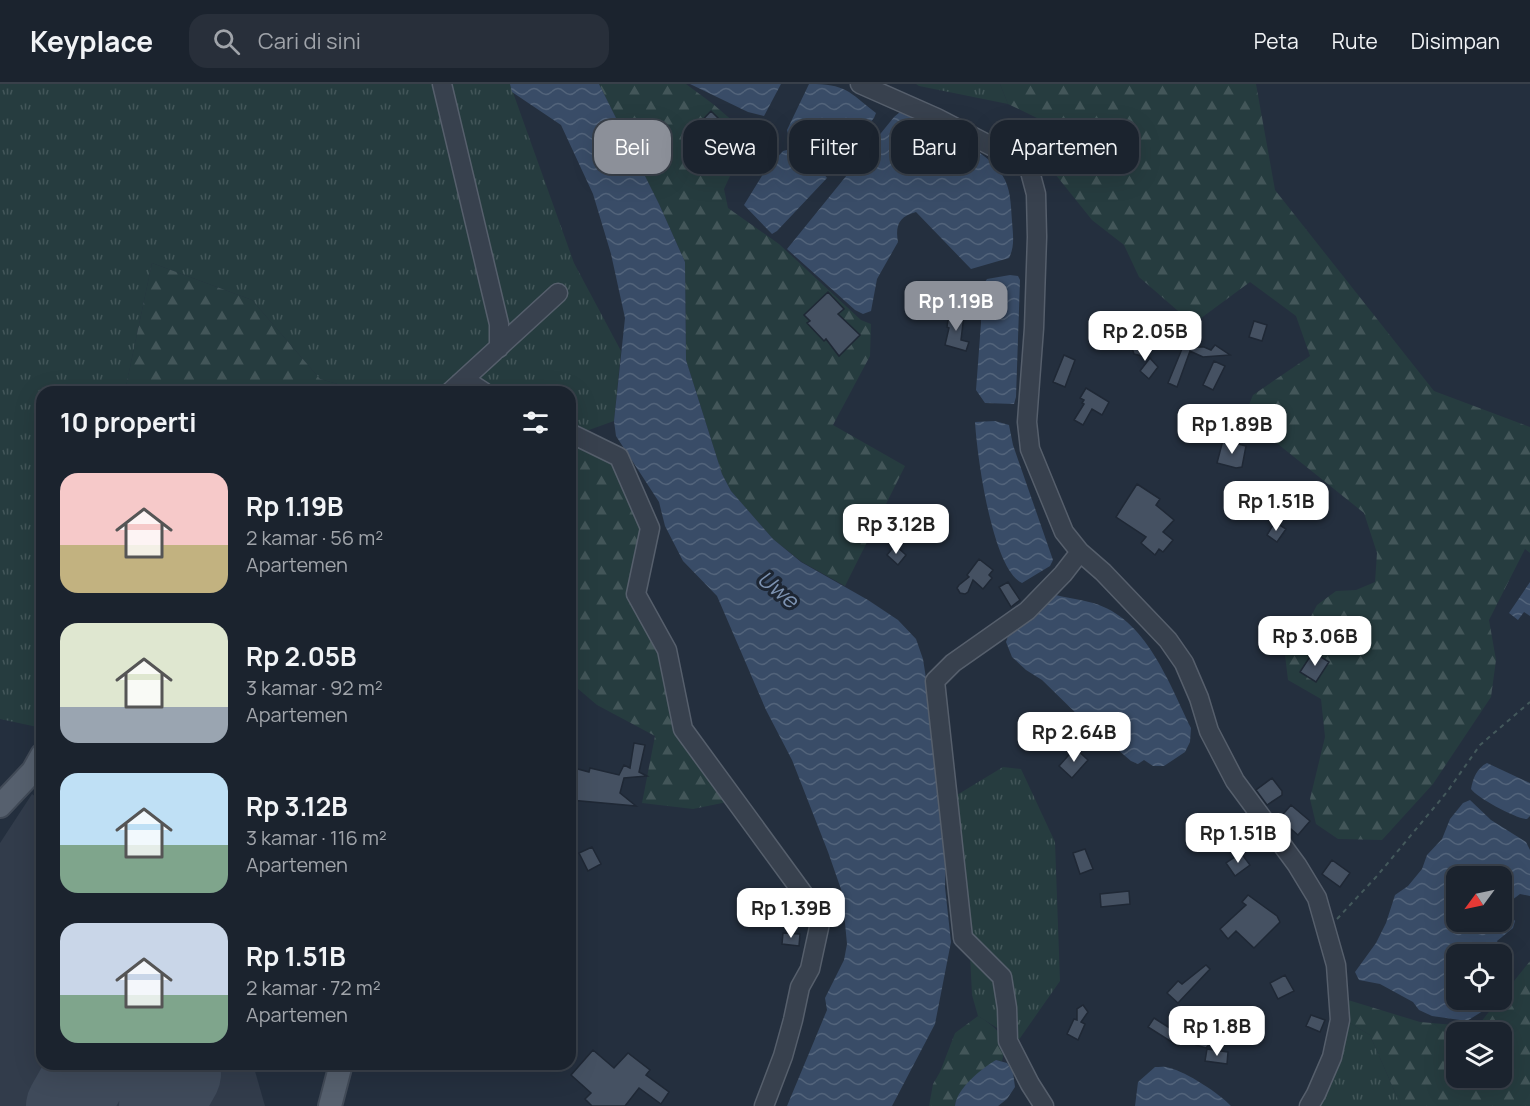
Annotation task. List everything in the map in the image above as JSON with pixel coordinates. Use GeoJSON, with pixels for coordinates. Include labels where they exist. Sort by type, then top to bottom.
{"type":"FeatureCollection","features":[{"type":"Feature","properties":{"kind":"main road"},"geometry":{"type":"LineString","coordinates":[[0,806],[36,766]]}},
{"type":"Feature","properties":{"kind":"main road"},"geometry":{"type":"LineString","coordinates":[[330,1106],[339,1070]]}},
{"type":"Feature","properties":{"kind":"street"},"geometry":{"type":"LineString","coordinates":[[442,84],[499,324],[499,348]]}},
{"type":"Feature","properties":{"kind":"street"},"geometry":{"type":"LineString","coordinates":[[860,84],[938,118],[1028,164],[1036,194],[1037,237],[1034,328],[1027,422],[1030,449],[1064,532],[1080,552],[1103,572],[1168,640],[1184,663],[1219,750],[1235,781],[1317,898],[1336,965],[1340,1020],[1332,1057],[1309,1106]]}},
{"type":"Feature","properties":{"kind":"street"},"geometry":{"type":"LineString","coordinates":[[456,386],[558,293]]}},
{"type":"Feature","properties":{"kind":"street"},"geometry":{"type":"LineString","coordinates":[[464,379],[475,386]]}},
{"type":"Feature","properties":{"kind":"street"},"geometry":{"type":"LineString","coordinates":[[576,436],[619,457],[650,528],[636,594],[667,650],[683,729],[805,896],[820,922],[810,969],[800,987],[783,1056],[764,1106]]}},
{"type":"Feature","properties":{"kind":"street"},"geometry":{"type":"LineString","coordinates":[[1044,1106],[1008,1041],[1007,1008],[1002,977],[963,938],[935,681],[952,663],[1027,611],[1063,574],[1080,552]]}},
{"type":"Feature","properties":{"kind":"path"},"geometry":{"type":"LineString","coordinates":[[1327,930],[1384,868],[1447,792],[1480,745],[1530,702]]}},
{"type":"Feature","properties":{"kind":"shaded area"},"geometry":{"type":"Polygon","coordinates":[[[32,794],[36,797],[36,1070],[255,1070],[265,1106],[0,1106],[0,843],[32,794]]]}},
{"type":"Feature","properties":{"kind":"green space"},"geometry":{"type":"Polygon","coordinates":[[[0,84],[510,84],[574,263],[621,351],[614,421],[576,435],[576,386],[344,386],[320,379],[252,300],[152,263],[126,386],[36,386],[36,727],[0,719],[0,84]]]}},
{"type":"Feature","properties":{"kind":"green space"},"geometry":{"type":"Polygon","coordinates":[[[599,84],[686,84],[713,104],[732,120],[683,120],[683,174],[731,174],[724,189],[728,208],[779,244],[861,320],[871,324],[870,356],[833,425],[905,466],[845,586],[802,562],[773,539],[731,491],[722,474],[686,360],[685,262],[644,174],[671,174],[671,120],[617,120],[599,84]]]}},
{"type":"Feature","properties":{"kind":"green space"},"geometry":{"type":"Polygon","coordinates":[[[916,84],[1000,84],[1008,104],[919,86],[916,84]]]}},
{"type":"Feature","properties":{"kind":"green space"},"geometry":{"type":"Polygon","coordinates":[[[1000,84],[1256,84],[1275,190],[1434,391],[1530,427],[1530,553],[1525,549],[1489,620],[1496,660],[1491,697],[1433,784],[1382,840],[1338,839],[1316,824],[1310,799],[1325,737],[1321,699],[1288,680],[1285,655],[1307,624],[1317,605],[1336,591],[1356,590],[1375,582],[1377,553],[1364,513],[1244,417],[1253,395],[1310,356],[1296,316],[1250,282],[1193,324],[1139,277],[1124,245],[1092,220],[1055,174],[1139,174],[1139,120],[1039,120],[1008,104],[1000,84]]]}},
{"type":"Feature","properties":{"kind":"green space"},"geometry":{"type":"Polygon","coordinates":[[[152,263],[252,300],[320,379],[344,386],[126,386],[152,263]]]}},
{"type":"Feature","properties":{"kind":"green space"},"geometry":{"type":"Polygon","coordinates":[[[576,436],[619,457],[650,528],[636,594],[667,650],[683,729],[737,800],[693,809],[642,803],[655,736],[597,705],[576,687],[576,436]]]}},
{"type":"Feature","properties":{"kind":"green space"},"geometry":{"type":"Polygon","coordinates":[[[1003,767],[1021,769],[1055,842],[1060,981],[1018,1041],[978,1016],[972,995],[961,870],[947,872],[942,804],[1003,767]]]}},
{"type":"Feature","properties":{"kind":"green space"},"geometry":{"type":"Polygon","coordinates":[[[1530,961],[1530,1106],[1401,1106],[1370,1035],[1343,1019],[1348,1000],[1420,1022],[1446,1024],[1446,1088],[1512,1088],[1512,1022],[1481,1022],[1490,1010],[1512,1010],[1512,984],[1530,961]]]}},
{"type":"Feature","properties":{"kind":"green space"},"geometry":{"type":"Polygon","coordinates":[[[978,1016],[990,1024],[1002,1039],[1004,1053],[1002,1061],[996,1060],[955,1103],[955,1106],[929,1106],[933,1084],[955,1033],[978,1016]]]}},
{"type":"Feature","properties":{"kind":"green space"},"geometry":{"type":"Polygon","coordinates":[[[1343,1019],[1370,1035],[1401,1106],[1313,1106],[1343,1019]]]}},
{"type":"Feature","properties":{"kind":"water","name":"Uwe"},"geometry":{"type":"Polygon","coordinates":[[[510,84],[599,84],[617,120],[594,120],[594,174],[644,174],[685,262],[686,360],[722,474],[731,491],[773,539],[801,562],[898,620],[916,639],[923,659],[932,717],[946,854],[945,887],[951,942],[935,1024],[892,1106],[787,1106],[827,1010],[825,998],[844,960],[847,944],[842,892],[792,760],[766,710],[717,596],[683,561],[665,526],[659,502],[616,436],[614,421],[625,318],[611,254],[593,194],[561,125],[512,92],[510,84]]]}},
{"type":"Feature","properties":{"kind":"water"},"geometry":{"type":"Polygon","coordinates":[[[690,84],[781,84],[764,116],[748,112],[690,84]]]}},
{"type":"Feature","properties":{"kind":"water"},"geometry":{"type":"Polygon","coordinates":[[[809,84],[831,85],[846,90],[876,113],[872,120],[792,120],[809,84]]]}},
{"type":"Feature","properties":{"kind":"water"},"geometry":{"type":"Polygon","coordinates":[[[900,112],[905,112],[921,120],[892,120],[900,112]]]}},
{"type":"Feature","properties":{"kind":"water"},"geometry":{"type":"Polygon","coordinates":[[[891,121],[891,174],[978,174],[978,151],[988,159],[990,174],[1001,174],[1010,195],[1012,249],[1009,258],[971,269],[916,212],[910,214],[900,222],[897,231],[898,242],[877,279],[871,311],[863,314],[855,310],[787,249],[848,174],[879,174],[879,136],[891,121]]]}},
{"type":"Feature","properties":{"kind":"water"},"geometry":{"type":"Polygon","coordinates":[[[789,149],[789,174],[824,174],[827,178],[772,234],[744,205],[763,174],[777,174],[777,158],[783,151],[789,149]]]}},
{"type":"Feature","properties":{"kind":"water"},"geometry":{"type":"Polygon","coordinates":[[[1018,276],[1020,280],[1016,397],[1014,404],[985,403],[976,390],[981,323],[980,289],[987,279],[1018,276]]]}},
{"type":"Feature","properties":{"kind":"water"},"geometry":{"type":"Polygon","coordinates":[[[995,421],[1009,425],[1013,445],[1053,560],[1050,566],[1022,583],[1011,573],[1002,557],[994,535],[983,484],[975,422],[995,421]]]}},
{"type":"Feature","properties":{"kind":"water"},"geometry":{"type":"Polygon","coordinates":[[[1530,582],[1530,616],[1524,612],[1518,620],[1509,613],[1530,582]]]}},
{"type":"Feature","properties":{"kind":"water"},"geometry":{"type":"Polygon","coordinates":[[[1052,594],[1093,603],[1112,611],[1141,637],[1154,654],[1191,728],[1190,742],[1185,752],[1164,766],[1153,766],[1144,760],[1138,764],[1131,761],[1085,722],[1042,680],[1012,657],[1006,642],[1008,636],[1035,606],[1052,594]]]}},
{"type":"Feature","properties":{"kind":"water"},"geometry":{"type":"Polygon","coordinates":[[[1487,763],[1530,783],[1530,816],[1527,819],[1497,807],[1471,789],[1476,774],[1487,763]]]}},
{"type":"Feature","properties":{"kind":"water"},"geometry":{"type":"Polygon","coordinates":[[[1470,800],[1491,820],[1526,842],[1530,850],[1530,896],[1520,894],[1512,900],[1512,866],[1446,866],[1446,932],[1508,932],[1497,941],[1498,944],[1446,944],[1446,1010],[1484,1010],[1467,1021],[1432,1016],[1419,1010],[1413,1002],[1380,984],[1359,980],[1355,972],[1376,943],[1386,923],[1395,895],[1408,886],[1422,869],[1427,855],[1442,839],[1450,819],[1463,803],[1470,800]]]}},
{"type":"Feature","properties":{"kind":"water"},"geometry":{"type":"Polygon","coordinates":[[[996,1060],[1007,1063],[1013,1072],[1015,1087],[1007,1099],[998,1106],[955,1106],[965,1086],[996,1060]]]}},
{"type":"Feature","properties":{"kind":"water"},"geometry":{"type":"Polygon","coordinates":[[[1155,1067],[1168,1067],[1193,1078],[1211,1089],[1231,1106],[1135,1106],[1138,1082],[1155,1067]]]}},
{"type":"Feature","properties":{"kind":"building"},"geometry":{"type":"Polygon","coordinates":[[[711,111],[720,120],[702,120],[711,111]]]}},
{"type":"Feature","properties":{"kind":"building"},"geometry":{"type":"Polygon","coordinates":[[[828,292],[844,309],[838,314],[860,335],[839,356],[826,339],[824,341],[807,323],[810,321],[804,315],[828,292]]]}},
{"type":"Feature","properties":{"kind":"building"},"geometry":{"type":"Polygon","coordinates":[[[949,313],[964,315],[961,340],[969,342],[966,351],[945,345],[949,328],[947,327],[949,313]]]}},
{"type":"Feature","properties":{"kind":"building"},"geometry":{"type":"Polygon","coordinates":[[[1254,321],[1267,325],[1262,341],[1249,337],[1254,321]]]}},
{"type":"Feature","properties":{"kind":"building"},"geometry":{"type":"Polygon","coordinates":[[[1186,339],[1193,342],[1191,347],[1204,347],[1211,350],[1215,345],[1230,355],[1203,357],[1190,351],[1177,387],[1168,383],[1186,339]]]}},
{"type":"Feature","properties":{"kind":"building"},"geometry":{"type":"Polygon","coordinates":[[[1134,344],[1150,358],[1134,354],[1132,348],[1134,344]]]}},
{"type":"Feature","properties":{"kind":"building"},"geometry":{"type":"Polygon","coordinates":[[[1064,355],[1075,360],[1065,387],[1053,382],[1064,355]]]}},
{"type":"Feature","properties":{"kind":"building"},"geometry":{"type":"Polygon","coordinates":[[[1150,358],[1158,367],[1149,379],[1140,371],[1150,358]]]}},
{"type":"Feature","properties":{"kind":"building"},"geometry":{"type":"Polygon","coordinates":[[[1214,361],[1225,366],[1213,390],[1203,385],[1214,361]]]}},
{"type":"Feature","properties":{"kind":"building"},"geometry":{"type":"Polygon","coordinates":[[[1086,388],[1109,402],[1102,415],[1092,409],[1083,425],[1074,420],[1084,404],[1082,403],[1084,400],[1080,398],[1086,388]]]}},
{"type":"Feature","properties":{"kind":"building"},"geometry":{"type":"Polygon","coordinates":[[[1223,440],[1246,446],[1242,467],[1236,468],[1217,463],[1223,440]]]}},
{"type":"Feature","properties":{"kind":"building"},"geometry":{"type":"Polygon","coordinates":[[[1137,484],[1160,499],[1156,505],[1174,520],[1163,532],[1173,540],[1163,552],[1159,549],[1155,555],[1141,543],[1146,537],[1116,517],[1137,484]]]}},
{"type":"Feature","properties":{"kind":"building"},"geometry":{"type":"Polygon","coordinates":[[[1275,522],[1286,529],[1277,542],[1267,535],[1275,522]]]}},
{"type":"Feature","properties":{"kind":"building"},"geometry":{"type":"Polygon","coordinates":[[[895,545],[906,555],[898,565],[887,555],[895,545]]]}},
{"type":"Feature","properties":{"kind":"building"},"geometry":{"type":"Polygon","coordinates":[[[979,559],[993,570],[989,575],[992,578],[983,589],[973,580],[968,592],[960,593],[957,588],[969,577],[967,575],[979,559]]]}},
{"type":"Feature","properties":{"kind":"building"},"geometry":{"type":"Polygon","coordinates":[[[1008,582],[1020,600],[1011,607],[999,587],[1008,582]]]}},
{"type":"Feature","properties":{"kind":"building"},"geometry":{"type":"Polygon","coordinates":[[[1313,652],[1329,662],[1316,682],[1300,672],[1313,652]]]}},
{"type":"Feature","properties":{"kind":"building"},"geometry":{"type":"Polygon","coordinates":[[[634,743],[645,745],[639,772],[647,776],[624,778],[620,793],[636,806],[576,801],[576,769],[589,772],[590,768],[619,775],[624,765],[630,768],[634,743]]]}},
{"type":"Feature","properties":{"kind":"building"},"geometry":{"type":"Polygon","coordinates":[[[1075,748],[1088,760],[1072,778],[1059,766],[1075,748]]]}},
{"type":"Feature","properties":{"kind":"building"},"geometry":{"type":"Polygon","coordinates":[[[1272,778],[1282,791],[1282,795],[1267,805],[1256,790],[1272,778]]]}},
{"type":"Feature","properties":{"kind":"building"},"geometry":{"type":"Polygon","coordinates":[[[1291,805],[1310,821],[1298,835],[1291,829],[1287,833],[1278,820],[1291,805]]]}},
{"type":"Feature","properties":{"kind":"building"},"geometry":{"type":"Polygon","coordinates":[[[592,847],[601,864],[588,871],[579,853],[592,847]]]}},
{"type":"Feature","properties":{"kind":"building"},"geometry":{"type":"Polygon","coordinates":[[[1085,849],[1093,869],[1080,874],[1073,853],[1085,849]]]}},
{"type":"Feature","properties":{"kind":"building"},"geometry":{"type":"Polygon","coordinates":[[[1241,853],[1250,865],[1235,876],[1226,863],[1241,853]]]}},
{"type":"Feature","properties":{"kind":"building"},"geometry":{"type":"Polygon","coordinates":[[[1332,860],[1350,873],[1340,887],[1322,874],[1332,860]]]}},
{"type":"Feature","properties":{"kind":"building"},"geometry":{"type":"Polygon","coordinates":[[[1129,891],[1130,904],[1101,907],[1100,894],[1129,891]]]}},
{"type":"Feature","properties":{"kind":"building"},"geometry":{"type":"Polygon","coordinates":[[[1248,895],[1277,916],[1280,922],[1254,948],[1236,931],[1228,939],[1220,929],[1246,905],[1242,902],[1248,895]]]}},
{"type":"Feature","properties":{"kind":"building"},"geometry":{"type":"Polygon","coordinates":[[[783,933],[800,934],[799,946],[782,944],[783,933]]]}},
{"type":"Feature","properties":{"kind":"building"},"geometry":{"type":"Polygon","coordinates":[[[1206,965],[1210,969],[1178,1003],[1167,993],[1178,981],[1182,984],[1206,965]]]}},
{"type":"Feature","properties":{"kind":"building"},"geometry":{"type":"Polygon","coordinates":[[[1285,975],[1294,991],[1278,999],[1270,983],[1285,975]]]}},
{"type":"Feature","properties":{"kind":"building"},"geometry":{"type":"Polygon","coordinates":[[[1083,1005],[1088,1012],[1081,1022],[1085,1024],[1078,1040],[1067,1034],[1074,1019],[1077,1020],[1077,1009],[1083,1005]]]}},
{"type":"Feature","properties":{"kind":"building"},"geometry":{"type":"Polygon","coordinates":[[[1311,1015],[1325,1020],[1320,1032],[1306,1026],[1311,1015]]]}},
{"type":"Feature","properties":{"kind":"building"},"geometry":{"type":"Polygon","coordinates":[[[1154,1018],[1184,1037],[1178,1046],[1148,1027],[1154,1018]]]}},
{"type":"Feature","properties":{"kind":"building"},"geometry":{"type":"Polygon","coordinates":[[[1204,1020],[1219,1033],[1206,1048],[1196,1045],[1190,1037],[1204,1020]]]}},
{"type":"Feature","properties":{"kind":"building"},"geometry":{"type":"Polygon","coordinates":[[[1207,1049],[1228,1052],[1227,1064],[1205,1061],[1207,1049]]]}},
{"type":"Feature","properties":{"kind":"building"},"geometry":{"type":"Polygon","coordinates":[[[593,1050],[614,1068],[628,1053],[650,1070],[646,1075],[669,1092],[661,1104],[639,1088],[625,1106],[592,1106],[585,1099],[591,1093],[571,1075],[593,1050]]]}},
{"type":"Feature","properties":{"kind":"runway"},"geometry":{"type":"LineString","coordinates":[[68,1106],[89,1070]]}},
{"type":"Feature","properties":{"kind":"runway"},"geometry":{"type":"LineString","coordinates":[[161,1106],[179,1074],[171,1070]]}}]}
